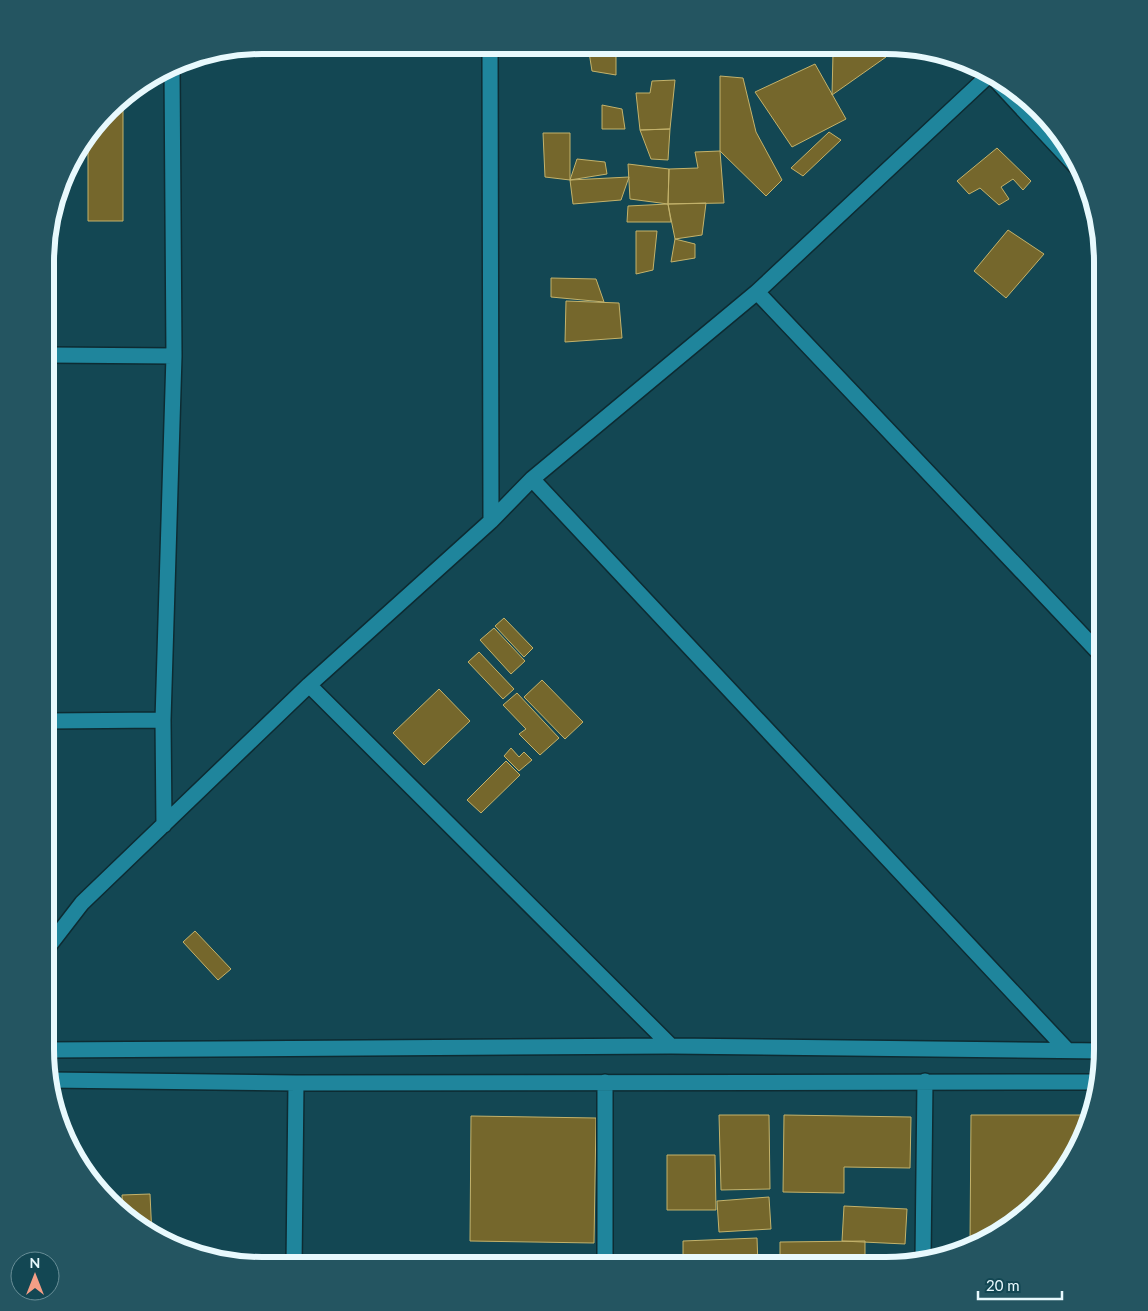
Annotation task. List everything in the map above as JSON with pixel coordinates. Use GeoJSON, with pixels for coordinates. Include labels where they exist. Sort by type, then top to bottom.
{"type":"FeatureCollection","features":[{"type":"Feature","properties":{"kind":"street"},"geometry":{"type":"LineString","coordinates":[[490,54],[491,521]]}},
{"type":"Feature","properties":{"kind":"street"},"geometry":{"type":"LineString","coordinates":[[164,825],[163,720],[174,356],[172,74]]}},
{"type":"Feature","properties":{"kind":"street"},"geometry":{"type":"LineString","coordinates":[[54,940],[82,902],[309,686],[491,521],[532,479],[757,292],[985,79]]}},
{"type":"Feature","properties":{"kind":"street"},"geometry":{"type":"LineString","coordinates":[[1006,92],[1063,153]]}},
{"type":"Feature","properties":{"kind":"street"},"geometry":{"type":"LineString","coordinates":[[757,292],[1094,648]]}},
{"type":"Feature","properties":{"kind":"street"},"geometry":{"type":"LineString","coordinates":[[54,355],[174,356]]}},
{"type":"Feature","properties":{"kind":"street"},"geometry":{"type":"LineString","coordinates":[[532,479],[1067,1050]]}},
{"type":"Feature","properties":{"kind":"street"},"geometry":{"type":"LineString","coordinates":[[309,686],[671,1046]]}},
{"type":"Feature","properties":{"kind":"street"},"geometry":{"type":"LineString","coordinates":[[54,721],[163,720]]}},
{"type":"Feature","properties":{"kind":"street"},"geometry":{"type":"LineString","coordinates":[[54,1050],[671,1046],[1094,1050]]}},
{"type":"Feature","properties":{"kind":"street"},"geometry":{"type":"LineString","coordinates":[[57,1080],[296,1083],[1091,1082]]}},
{"type":"Feature","properties":{"kind":"street"},"geometry":{"type":"LineString","coordinates":[[923,1254],[925,1081]]}},
{"type":"Feature","properties":{"kind":"street"},"geometry":{"type":"LineString","coordinates":[[605,1082],[605,1257]]}},
{"type":"Feature","properties":{"kind":"street"},"geometry":{"type":"LineString","coordinates":[[294,1257],[296,1083]]}},
{"type":"Feature","properties":{"kind":"building"},"geometry":{"type":"Polygon","coordinates":[[[589,54],[616,54],[616,75],[592,71],[589,54]]]}},
{"type":"Feature","properties":{"kind":"building"},"geometry":{"type":"Polygon","coordinates":[[[833,54],[867,54],[886,57],[832,95],[833,54]]]}},
{"type":"Feature","properties":{"kind":"building"},"geometry":{"type":"Polygon","coordinates":[[[815,64],[846,119],[792,147],[755,92],[815,64]]]}},
{"type":"Feature","properties":{"kind":"building"},"geometry":{"type":"Polygon","coordinates":[[[720,76],[743,78],[756,132],[782,180],[766,196],[720,151],[720,76]]]}},
{"type":"Feature","properties":{"kind":"building"},"geometry":{"type":"Polygon","coordinates":[[[675,80],[670,129],[640,130],[636,93],[650,93],[652,81],[675,80]]]}},
{"type":"Feature","properties":{"kind":"building"},"geometry":{"type":"Polygon","coordinates":[[[602,105],[622,109],[625,129],[602,129],[602,105]]]}},
{"type":"Feature","properties":{"kind":"building"},"geometry":{"type":"Polygon","coordinates":[[[123,107],[123,221],[88,221],[88,148],[105,125],[123,107]]]}},
{"type":"Feature","properties":{"kind":"building"},"geometry":{"type":"Polygon","coordinates":[[[670,129],[668,160],[651,159],[640,130],[670,129]]]}},
{"type":"Feature","properties":{"kind":"building"},"geometry":{"type":"Polygon","coordinates":[[[829,132],[841,140],[803,176],[791,168],[829,132]]]}},
{"type":"Feature","properties":{"kind":"building"},"geometry":{"type":"Polygon","coordinates":[[[543,133],[570,133],[570,180],[545,177],[543,133]]]}},
{"type":"Feature","properties":{"kind":"building"},"geometry":{"type":"Polygon","coordinates":[[[997,148],[1031,181],[1023,190],[1013,179],[1001,187],[1009,199],[999,205],[980,188],[969,194],[957,181],[997,148]]]}},
{"type":"Feature","properties":{"kind":"building"},"geometry":{"type":"Polygon","coordinates":[[[720,151],[724,203],[668,204],[669,169],[698,168],[695,152],[720,151]]]}},
{"type":"Feature","properties":{"kind":"building"},"geometry":{"type":"Polygon","coordinates":[[[577,159],[605,162],[607,174],[570,180],[577,159]]]}},
{"type":"Feature","properties":{"kind":"building"},"geometry":{"type":"Polygon","coordinates":[[[628,164],[669,169],[668,204],[630,199],[628,164]]]}},
{"type":"Feature","properties":{"kind":"building"},"geometry":{"type":"Polygon","coordinates":[[[629,177],[621,200],[573,204],[570,180],[629,177]]]}},
{"type":"Feature","properties":{"kind":"building"},"geometry":{"type":"Polygon","coordinates":[[[706,203],[702,235],[675,239],[668,204],[706,203]]]}},
{"type":"Feature","properties":{"kind":"building"},"geometry":{"type":"Polygon","coordinates":[[[668,204],[671,222],[627,222],[628,206],[668,204]]]}},
{"type":"Feature","properties":{"kind":"building"},"geometry":{"type":"Polygon","coordinates":[[[1008,230],[1044,254],[1006,298],[974,271],[1008,230]]]}},
{"type":"Feature","properties":{"kind":"building"},"geometry":{"type":"Polygon","coordinates":[[[636,231],[657,231],[653,270],[636,274],[636,231]]]}},
{"type":"Feature","properties":{"kind":"building"},"geometry":{"type":"Polygon","coordinates":[[[675,239],[695,244],[695,258],[671,262],[675,239]]]}},
{"type":"Feature","properties":{"kind":"building"},"geometry":{"type":"Polygon","coordinates":[[[551,278],[596,279],[604,302],[551,297],[551,278]]]}},
{"type":"Feature","properties":{"kind":"building"},"geometry":{"type":"Polygon","coordinates":[[[566,301],[619,303],[622,338],[565,342],[566,301]]]}},
{"type":"Feature","properties":{"kind":"building"},"geometry":{"type":"Polygon","coordinates":[[[504,618],[533,648],[524,657],[495,626],[504,618]]]}},
{"type":"Feature","properties":{"kind":"building"},"geometry":{"type":"Polygon","coordinates":[[[494,628],[525,661],[511,674],[480,640],[494,628]]]}},
{"type":"Feature","properties":{"kind":"building"},"geometry":{"type":"Polygon","coordinates":[[[479,652],[514,689],[503,699],[468,662],[479,652]]]}},
{"type":"Feature","properties":{"kind":"building"},"geometry":{"type":"Polygon","coordinates":[[[542,680],[583,722],[565,739],[524,697],[542,680]]]}},
{"type":"Feature","properties":{"kind":"building"},"geometry":{"type":"Polygon","coordinates":[[[439,689],[470,721],[424,765],[393,733],[439,689]]]}},
{"type":"Feature","properties":{"kind":"building"},"geometry":{"type":"Polygon","coordinates":[[[517,693],[559,738],[540,755],[519,734],[526,729],[503,705],[517,693]]]}},
{"type":"Feature","properties":{"kind":"building"},"geometry":{"type":"Polygon","coordinates":[[[511,748],[519,757],[524,752],[532,760],[519,771],[504,756],[511,748]]]}},
{"type":"Feature","properties":{"kind":"building"},"geometry":{"type":"Polygon","coordinates":[[[506,761],[520,775],[481,813],[467,800],[506,761]]]}},
{"type":"Feature","properties":{"kind":"building"},"geometry":{"type":"Polygon","coordinates":[[[195,931],[231,969],[218,980],[183,942],[195,931]]]}},
{"type":"Feature","properties":{"kind":"building"},"geometry":{"type":"Polygon","coordinates":[[[719,1115],[769,1115],[770,1189],[721,1190],[719,1115]]]}},
{"type":"Feature","properties":{"kind":"building"},"geometry":{"type":"Polygon","coordinates":[[[784,1115],[911,1117],[910,1168],[844,1167],[844,1193],[783,1192],[784,1115]]]}},
{"type":"Feature","properties":{"kind":"building"},"geometry":{"type":"Polygon","coordinates":[[[971,1115],[1083,1115],[1073,1141],[1059,1165],[1043,1186],[1013,1214],[970,1239],[971,1115]]]}},
{"type":"Feature","properties":{"kind":"building"},"geometry":{"type":"Polygon","coordinates":[[[471,1116],[596,1118],[594,1243],[470,1241],[471,1116]]]}},
{"type":"Feature","properties":{"kind":"building"},"geometry":{"type":"Polygon","coordinates":[[[667,1155],[715,1155],[716,1210],[667,1210],[667,1155]]]}},
{"type":"Feature","properties":{"kind":"building"},"geometry":{"type":"Polygon","coordinates":[[[150,1194],[151,1225],[122,1203],[122,1195],[150,1194]]]}},
{"type":"Feature","properties":{"kind":"building"},"geometry":{"type":"Polygon","coordinates":[[[769,1197],[771,1229],[719,1232],[717,1201],[769,1197]]]}},
{"type":"Feature","properties":{"kind":"building"},"geometry":{"type":"Polygon","coordinates":[[[844,1206],[907,1209],[905,1244],[842,1241],[844,1206]]]}},
{"type":"Feature","properties":{"kind":"building"},"geometry":{"type":"Polygon","coordinates":[[[757,1238],[758,1257],[683,1257],[683,1241],[757,1238]]]}},
{"type":"Feature","properties":{"kind":"building"},"geometry":{"type":"Polygon","coordinates":[[[865,1241],[865,1257],[780,1257],[780,1242],[865,1241]]]}}]}
